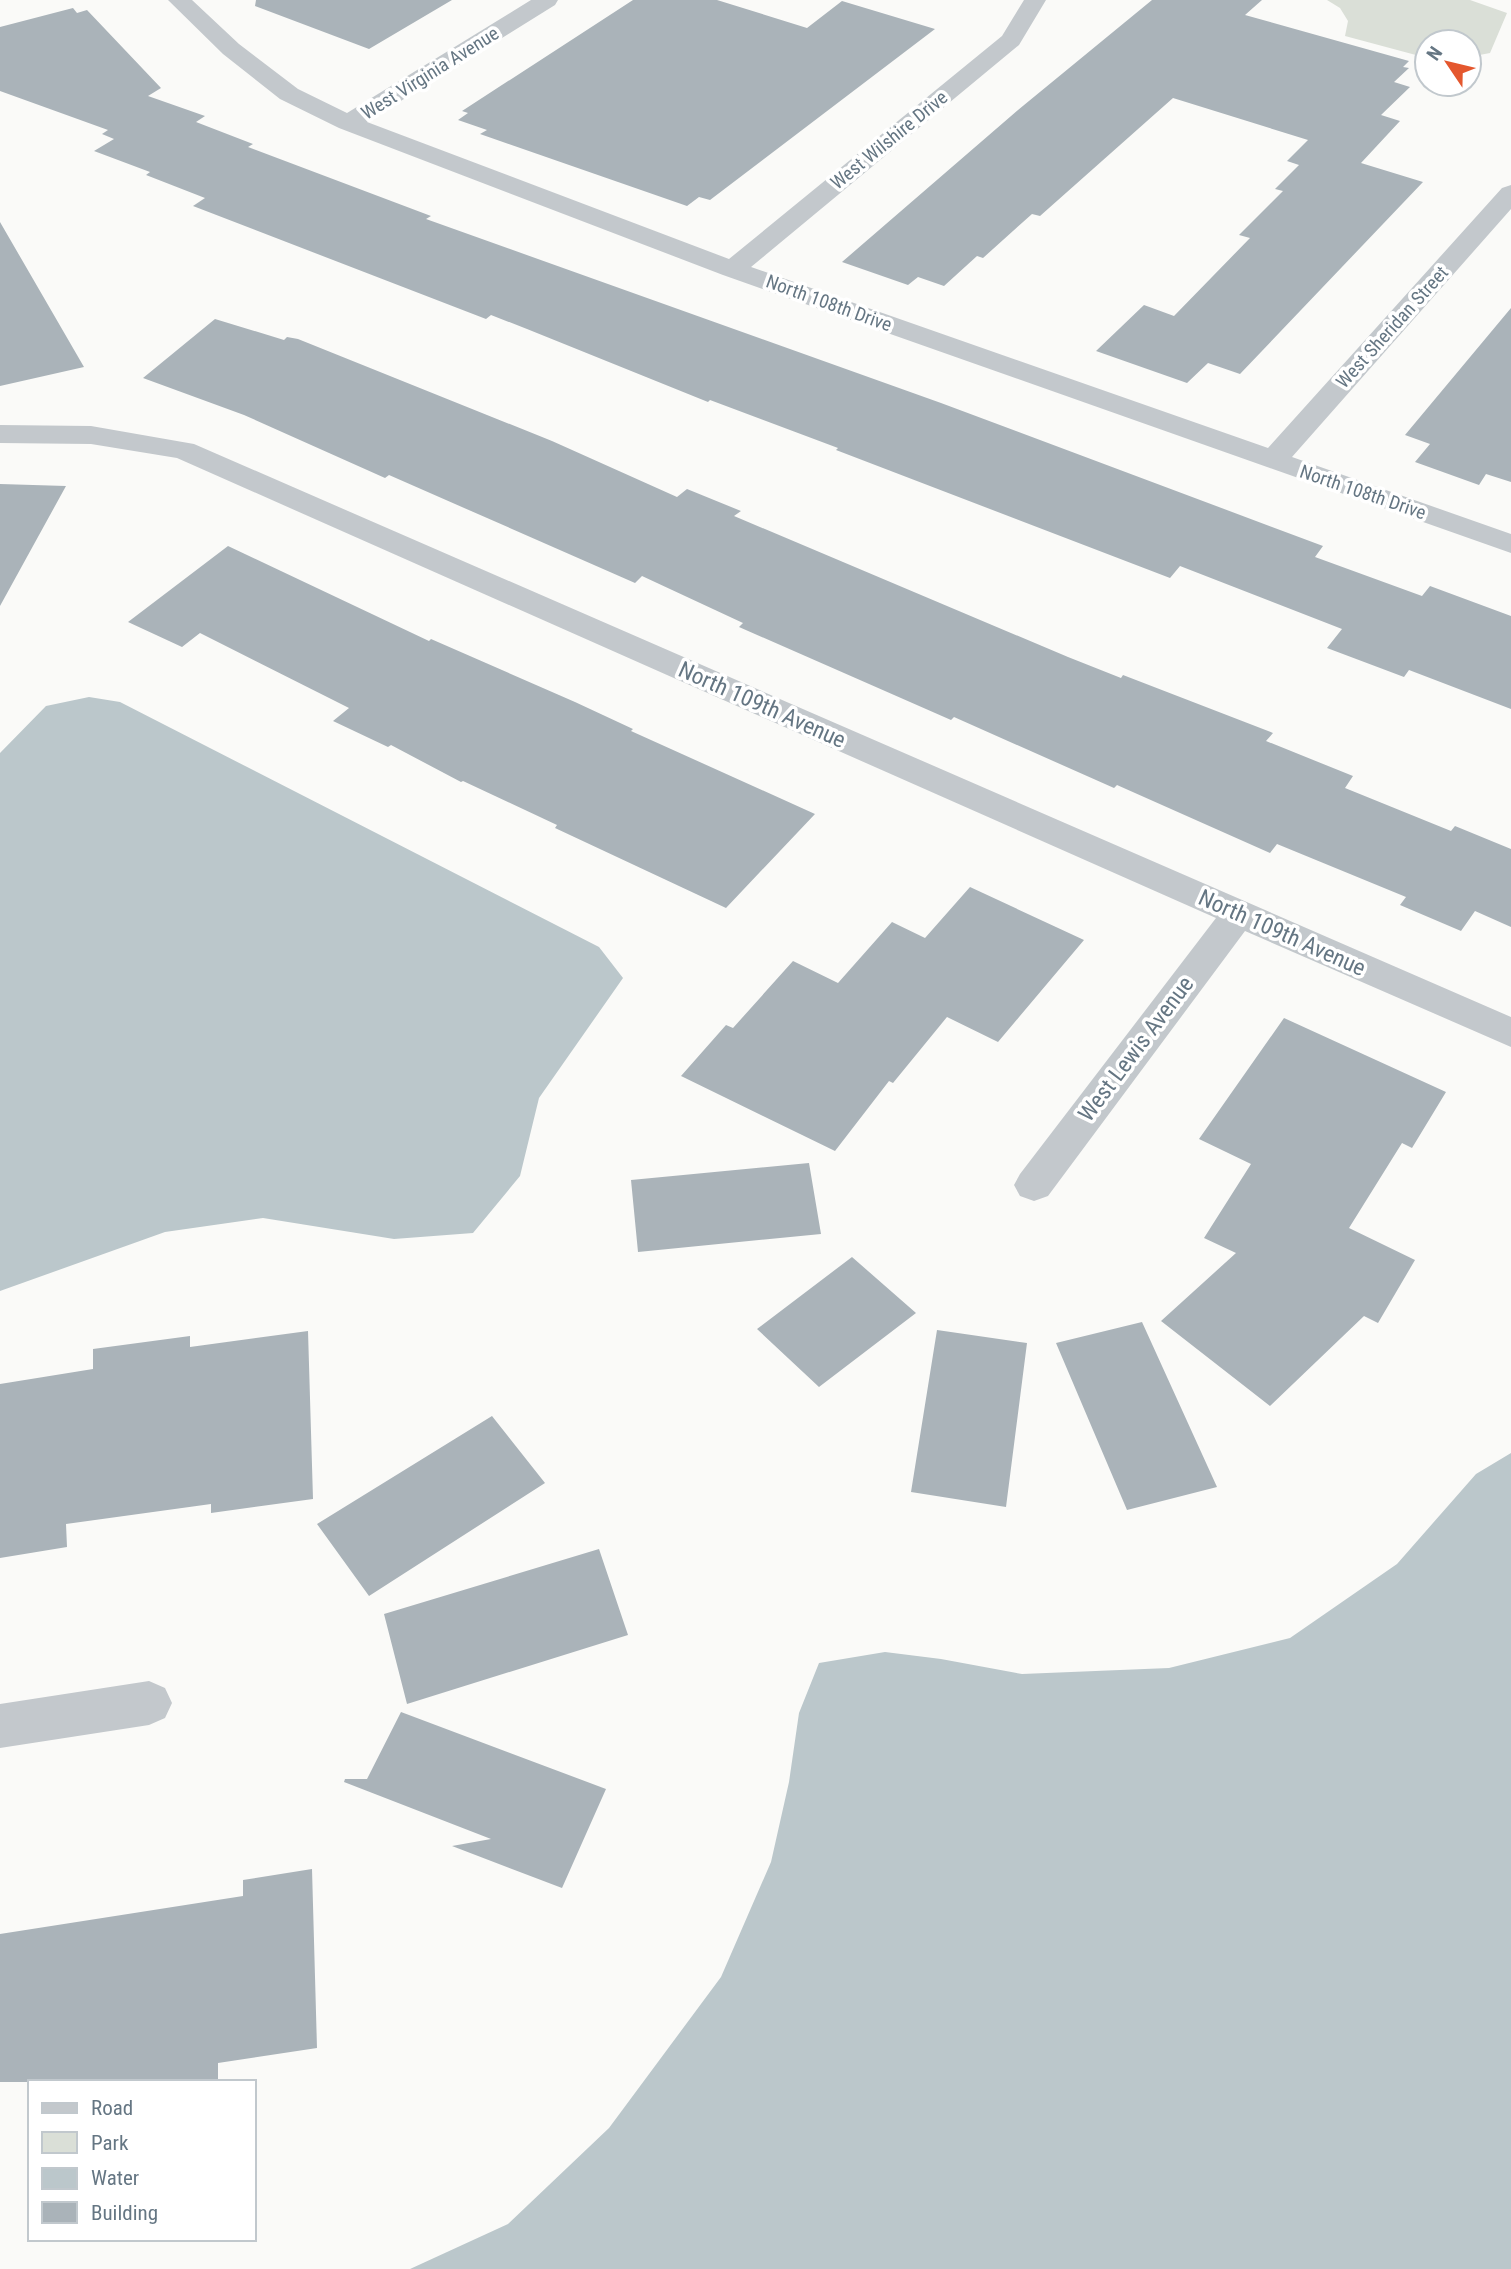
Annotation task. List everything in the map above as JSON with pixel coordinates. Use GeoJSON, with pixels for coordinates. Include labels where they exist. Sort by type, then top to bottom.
{"type":"FeatureCollection","features":[{"type":"Feature","properties":{"kind":"street","name":"North 108th Drive"},"geometry":{"type":"LineString","coordinates":[[179,0],[231,49],[289,94],[348,123],[732,269],[1511,544]]}},
{"type":"Feature","properties":{"kind":"street","name":"West Virginia Avenue"},"geometry":{"type":"LineString","coordinates":[[348,123],[547,0]]}},
{"type":"Feature","properties":{"kind":"street","name":"West Wilshire Drive"},"geometry":{"type":"LineString","coordinates":[[732,269],[1011,40],[1035,0]]}},
{"type":"Feature","properties":{"kind":"street","name":"West Sheridan Street"},"geometry":{"type":"LineString","coordinates":[[1273,460],[1511,193]]}},
{"type":"Feature","properties":{"kind":"street","name":"North 109th Avenue"},"geometry":{"type":"LineString","coordinates":[[0,434],[91,435],[184,450],[1511,1033]]}},
{"type":"Feature","properties":{"kind":"street","name":"West Lewis Avenue"},"geometry":{"type":"LineString","coordinates":[[1034,1185],[1238,914]]}},
{"type":"Feature","properties":{"kind":"street"},"geometry":{"type":"LineString","coordinates":[[0,1726],[149,1703]]}},
{"type":"Feature","properties":{"kind":"green space"},"geometry":{"type":"Polygon","coordinates":[[[1327,0],[1470,0],[1507,13],[1490,53],[1483,54],[1483,28],[1413,28],[1413,54],[1345,36],[1348,21],[1340,8],[1327,0]]]}},
{"type":"Feature","properties":{"kind":"water"},"geometry":{"type":"Polygon","coordinates":[[[89,697],[120,702],[599,947],[623,978],[539,1098],[520,1176],[473,1233],[394,1239],[263,1218],[165,1232],[0,1291],[0,753],[46,706],[89,697]]]}},
{"type":"Feature","properties":{"kind":"water"},"geometry":{"type":"Polygon","coordinates":[[[1511,1453],[1511,2269],[410,2269],[508,2224],[609,2128],[721,1977],[771,1862],[789,1782],[799,1713],[819,1663],[885,1652],[1022,1674],[1169,1668],[1290,1638],[1397,1564],[1476,1474],[1511,1453]]]}},
{"type":"Feature","properties":{"kind":"building"},"geometry":{"type":"Polygon","coordinates":[[[256,0],[452,0],[369,49],[255,6],[256,0]]]}},
{"type":"Feature","properties":{"kind":"building"},"geometry":{"type":"Polygon","coordinates":[[[633,0],[717,0],[807,28],[842,1],[935,29],[710,200],[699,197],[687,206],[480,134],[487,130],[458,120],[468,113],[462,111],[633,0]]]}},
{"type":"Feature","properties":{"kind":"building"},"geometry":{"type":"Polygon","coordinates":[[[1152,0],[1262,0],[1245,15],[1409,61],[1403,67],[1409,68],[1394,82],[1410,87],[1381,115],[1400,121],[1361,163],[1423,182],[1240,374],[1208,363],[1187,383],[1096,351],[1144,305],[1174,316],[1250,238],[1239,235],[1283,191],[1275,189],[1299,165],[1287,161],[1308,140],[1173,98],[1040,216],[1032,214],[983,258],[977,256],[944,286],[918,277],[908,285],[842,262],[1018,110],[1152,0]]]}},
{"type":"Feature","properties":{"kind":"building"},"geometry":{"type":"Polygon","coordinates":[[[73,8],[77,13],[87,10],[161,88],[148,96],[205,116],[196,122],[253,144],[248,147],[431,216],[426,219],[941,403],[1323,546],[1315,557],[1422,596],[1430,586],[1511,616],[1511,709],[1409,670],[1404,677],[1327,648],[1342,629],[1180,566],[1170,578],[836,450],[838,448],[710,400],[708,402],[491,315],[486,319],[193,206],[205,198],[146,175],[150,172],[94,151],[114,139],[102,134],[108,130],[0,91],[0,27],[73,8]]]}},
{"type":"Feature","properties":{"kind":"building"},"geometry":{"type":"Polygon","coordinates":[[[0,222],[84,367],[0,386],[0,222]]]}},
{"type":"Feature","properties":{"kind":"building"},"geometry":{"type":"Polygon","coordinates":[[[1511,308],[1511,482],[1486,474],[1479,485],[1415,462],[1430,444],[1405,435],[1511,308]]]}},
{"type":"Feature","properties":{"kind":"building"},"geometry":{"type":"Polygon","coordinates":[[[215,319],[284,340],[287,337],[298,339],[552,441],[677,497],[687,489],[741,511],[734,516],[1068,657],[1121,678],[1123,675],[1273,733],[1266,741],[1353,776],[1345,788],[1451,831],[1455,826],[1511,849],[1511,927],[1475,911],[1461,931],[1400,905],[1406,897],[1277,844],[1270,853],[954,717],[951,720],[739,627],[743,623],[642,576],[635,583],[389,475],[385,478],[244,415],[143,378],[215,319]]]}},
{"type":"Feature","properties":{"kind":"building"},"geometry":{"type":"Polygon","coordinates":[[[0,484],[66,486],[0,606],[0,484]]]}},
{"type":"Feature","properties":{"kind":"building"},"geometry":{"type":"Polygon","coordinates":[[[228,546],[429,641],[431,639],[575,702],[633,729],[631,731],[815,814],[726,908],[555,828],[557,825],[461,782],[391,745],[388,747],[333,721],[349,708],[200,633],[182,647],[128,622],[228,546]]]}},
{"type":"Feature","properties":{"kind":"building"},"geometry":{"type":"Polygon","coordinates":[[[970,887],[1084,940],[998,1042],[947,1017],[893,1083],[889,1081],[835,1151],[681,1076],[726,1025],[733,1028],[793,961],[838,983],[892,922],[925,938],[970,887]]]}},
{"type":"Feature","properties":{"kind":"building"},"geometry":{"type":"Polygon","coordinates":[[[1284,1018],[1446,1092],[1412,1148],[1402,1143],[1349,1228],[1415,1260],[1378,1323],[1364,1316],[1270,1406],[1161,1321],[1236,1253],[1204,1238],[1251,1164],[1199,1139],[1284,1018]]]}},
{"type":"Feature","properties":{"kind":"building"},"geometry":{"type":"Polygon","coordinates":[[[809,1163],[821,1234],[638,1252],[631,1180],[809,1163]]]}},
{"type":"Feature","properties":{"kind":"building"},"geometry":{"type":"Polygon","coordinates":[[[852,1257],[916,1313],[819,1387],[757,1329],[852,1257]]]}},
{"type":"Feature","properties":{"kind":"building"},"geometry":{"type":"Polygon","coordinates":[[[1142,1322],[1217,1487],[1127,1510],[1056,1343],[1142,1322]]]}},
{"type":"Feature","properties":{"kind":"building"},"geometry":{"type":"Polygon","coordinates":[[[937,1330],[1027,1343],[1006,1507],[911,1492],[937,1330]]]}},
{"type":"Feature","properties":{"kind":"building"},"geometry":{"type":"Polygon","coordinates":[[[308,1331],[313,1499],[211,1513],[211,1504],[66,1524],[67,1547],[0,1558],[0,1384],[93,1369],[93,1349],[190,1336],[190,1347],[308,1331]]]}},
{"type":"Feature","properties":{"kind":"building"},"geometry":{"type":"Polygon","coordinates":[[[492,1416],[545,1483],[369,1596],[317,1524],[492,1416]]]}},
{"type":"Feature","properties":{"kind":"building"},"geometry":{"type":"Polygon","coordinates":[[[599,1549],[628,1635],[407,1704],[384,1614],[599,1549]]]}},
{"type":"Feature","properties":{"kind":"building"},"geometry":{"type":"Polygon","coordinates":[[[401,1712],[606,1789],[562,1888],[452,1846],[491,1839],[344,1782],[345,1779],[367,1779],[401,1712]]]}},
{"type":"Feature","properties":{"kind":"building"},"geometry":{"type":"Polygon","coordinates":[[[312,1869],[317,2048],[218,2063],[218,2080],[0,2082],[0,1934],[243,1896],[243,1880],[312,1869]]]}}]}
